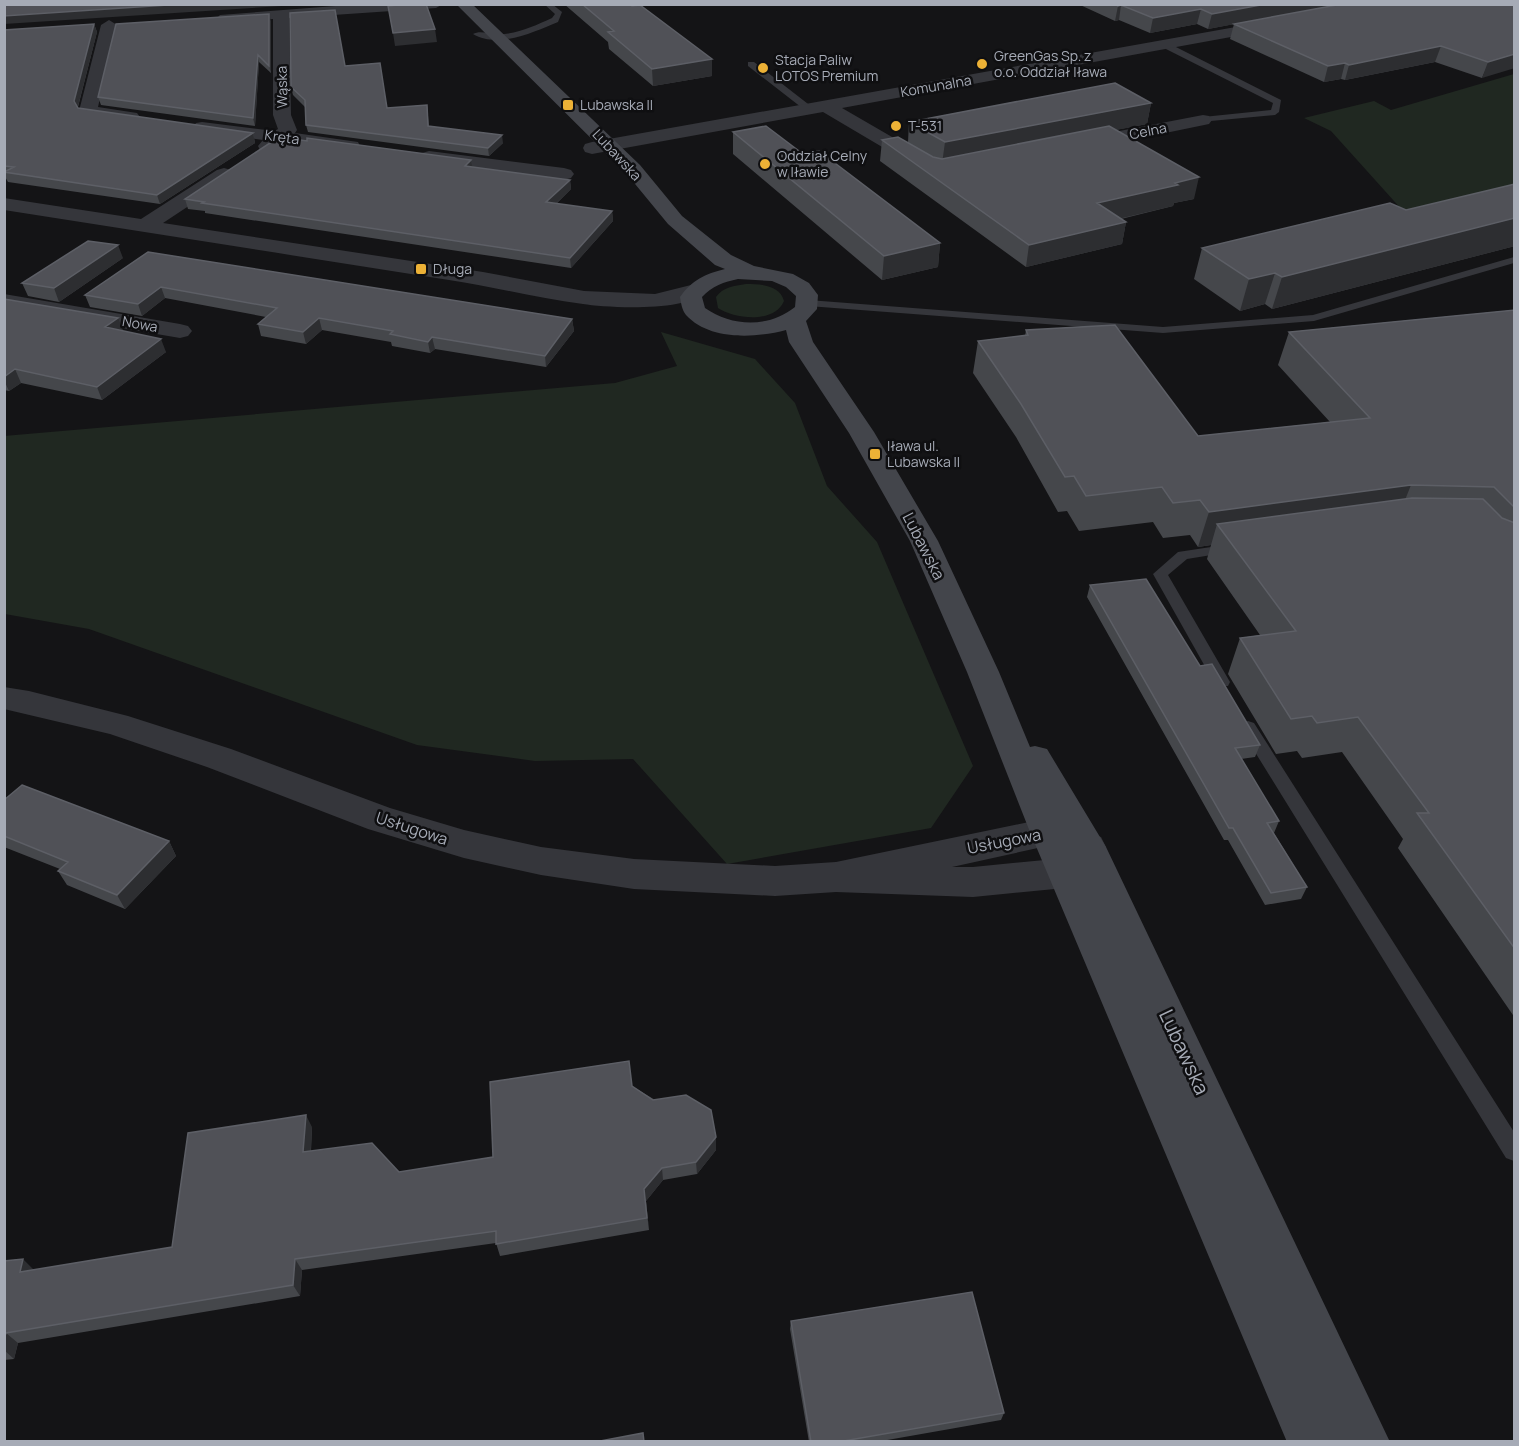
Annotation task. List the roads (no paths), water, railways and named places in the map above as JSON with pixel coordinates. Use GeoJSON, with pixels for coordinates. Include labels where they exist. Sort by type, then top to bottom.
{"type":"FeatureCollection","features":[{"type":"Feature","properties":{"kind":"main road","name":"Lubawska"},"geometry":{"type":"LineString","coordinates":[[447,4],[600,146],[633,169],[675,219],[723,260],[750,273],[773,275],[793,282],[807,295],[801,311],[801,342],[861,432],[924,541],[983,672],[1048,832],[1077,860],[1313,1442]]}},
{"type":"Feature","properties":{"kind":"main road","name":"Lubawska"},"geometry":{"type":"LineString","coordinates":[[463,5],[498,38],[600,146],[702,265],[700,286],[691,304],[701,317]]}},
{"type":"Feature","properties":{"kind":"main road"},"geometry":{"type":"LineString","coordinates":[[700,286],[726,275],[750,273]]}},
{"type":"Feature","properties":{"kind":"main road"},"geometry":{"type":"LineString","coordinates":[[701,317],[713,322],[744,328],[772,327],[801,311]]}},
{"type":"Feature","properties":{"kind":"main road","name":"Lubawska"},"geometry":{"type":"LineString","coordinates":[[744,328],[779,346],[835,396]]}},
{"type":"Feature","properties":{"kind":"main road","name":"Lubawska"},"geometry":{"type":"LineString","coordinates":[[983,672],[1365,1442]]}},
{"type":"Feature","properties":{"kind":"street"},"geometry":{"type":"LineString","coordinates":[[212,19],[436,4]]}},
{"type":"Feature","properties":{"kind":"street","name":"Wąska"},"geometry":{"type":"LineString","coordinates":[[281,14],[282,115],[288,130],[281,137]]}},
{"type":"Feature","properties":{"kind":"street","name":"Komunalna"},"geometry":{"type":"LineString","coordinates":[[600,146],[1293,21]]}},
{"type":"Feature","properties":{"kind":"street"},"geometry":{"type":"LineString","coordinates":[[109,25],[88,111],[145,119]]}},
{"type":"Feature","properties":{"kind":"street"},"geometry":{"type":"LineString","coordinates":[[818,107],[939,172]]}},
{"type":"Feature","properties":{"kind":"street","name":"Celna"},"geometry":{"type":"LineString","coordinates":[[1065,147],[1203,120]]}},
{"type":"Feature","properties":{"kind":"street","name":"Kręta"},"geometry":{"type":"LineString","coordinates":[[190,125],[363,148]]}},
{"type":"Feature","properties":{"kind":"street"},"geometry":{"type":"LineString","coordinates":[[145,226],[281,137]]}},
{"type":"Feature","properties":{"kind":"street"},"geometry":{"type":"LineString","coordinates":[[410,154],[564,174]]}},
{"type":"Feature","properties":{"kind":"street"},"geometry":{"type":"LineString","coordinates":[[4,204],[483,279],[584,298],[655,301],[677,297],[700,286]]}},
{"type":"Feature","properties":{"kind":"street"},"geometry":{"type":"LineString","coordinates":[[151,251],[180,231]]}},
{"type":"Feature","properties":{"kind":"street"},"geometry":{"type":"LineString","coordinates":[[65,311],[84,298]]}},
{"type":"Feature","properties":{"kind":"street"},"geometry":{"type":"LineString","coordinates":[[584,298],[608,308],[633,313],[701,317]]}},
{"type":"Feature","properties":{"kind":"street","name":"Nowa"},"geometry":{"type":"LineString","coordinates":[[4,301],[180,331]]}},
{"type":"Feature","properties":{"kind":"street","name":"Usługowa"},"geometry":{"type":"LineString","coordinates":[[4,698],[116,724],[219,758],[381,819],[464,844],[541,861],[634,874],[775,880],[836,877],[973,882],[1077,860]]}},
{"type":"Feature","properties":{"kind":"street","name":"Usługowa"},"geometry":{"type":"LineString","coordinates":[[836,877],[1048,832]]}},
{"type":"Feature","properties":{"kind":"lane"},"geometry":{"type":"LineString","coordinates":[[477,34],[498,38],[522,34],[555,20],[559,14],[548,4]]}},
{"type":"Feature","properties":{"kind":"lane"},"geometry":{"type":"LineString","coordinates":[[1165,45],[1278,102],[1275,112],[1203,120]]}},
{"type":"Feature","properties":{"kind":"lane"},"geometry":{"type":"LineString","coordinates":[[752,64],[818,107]]}},
{"type":"Feature","properties":{"kind":"lane"},"geometry":{"type":"LineString","coordinates":[[801,311],[1163,330],[1314,318],[1515,260]]}},
{"type":"Feature","properties":{"kind":"lane"},"geometry":{"type":"LineString","coordinates":[[1231,697],[1160,574],[1183,555],[1251,546]]}},
{"type":"Feature","properties":{"kind":"lane"},"geometry":{"type":"LineString","coordinates":[[1242,717],[1515,1151]]}},
{"type":"Feature","properties":{"kind":"place","name":"GreenGas Sp. z o.o. Oddział Iława"},"geometry":{"type":"Point","coordinates":[982,64]}},
{"type":"Feature","properties":{"kind":"place","name":"Stacja Paliw LOTOS Premium"},"geometry":{"type":"Point","coordinates":[763,68]}},
{"type":"Feature","properties":{"kind":"place","name":"Lubawska II"},"geometry":{"type":"Point","coordinates":[568,105]}},
{"type":"Feature","properties":{"kind":"place","name":"T-531"},"geometry":{"type":"Point","coordinates":[896,126]}},
{"type":"Feature","properties":{"kind":"place","name":"Oddział Celny w Iławie"},"geometry":{"type":"Point","coordinates":[765,164]}},
{"type":"Feature","properties":{"kind":"place","name":"Długa"},"geometry":{"type":"Point","coordinates":[421,269]}},
{"type":"Feature","properties":{"kind":"place","name":"Iława ul. Lubawska II"},"geometry":{"type":"Point","coordinates":[875,454]}}]}
